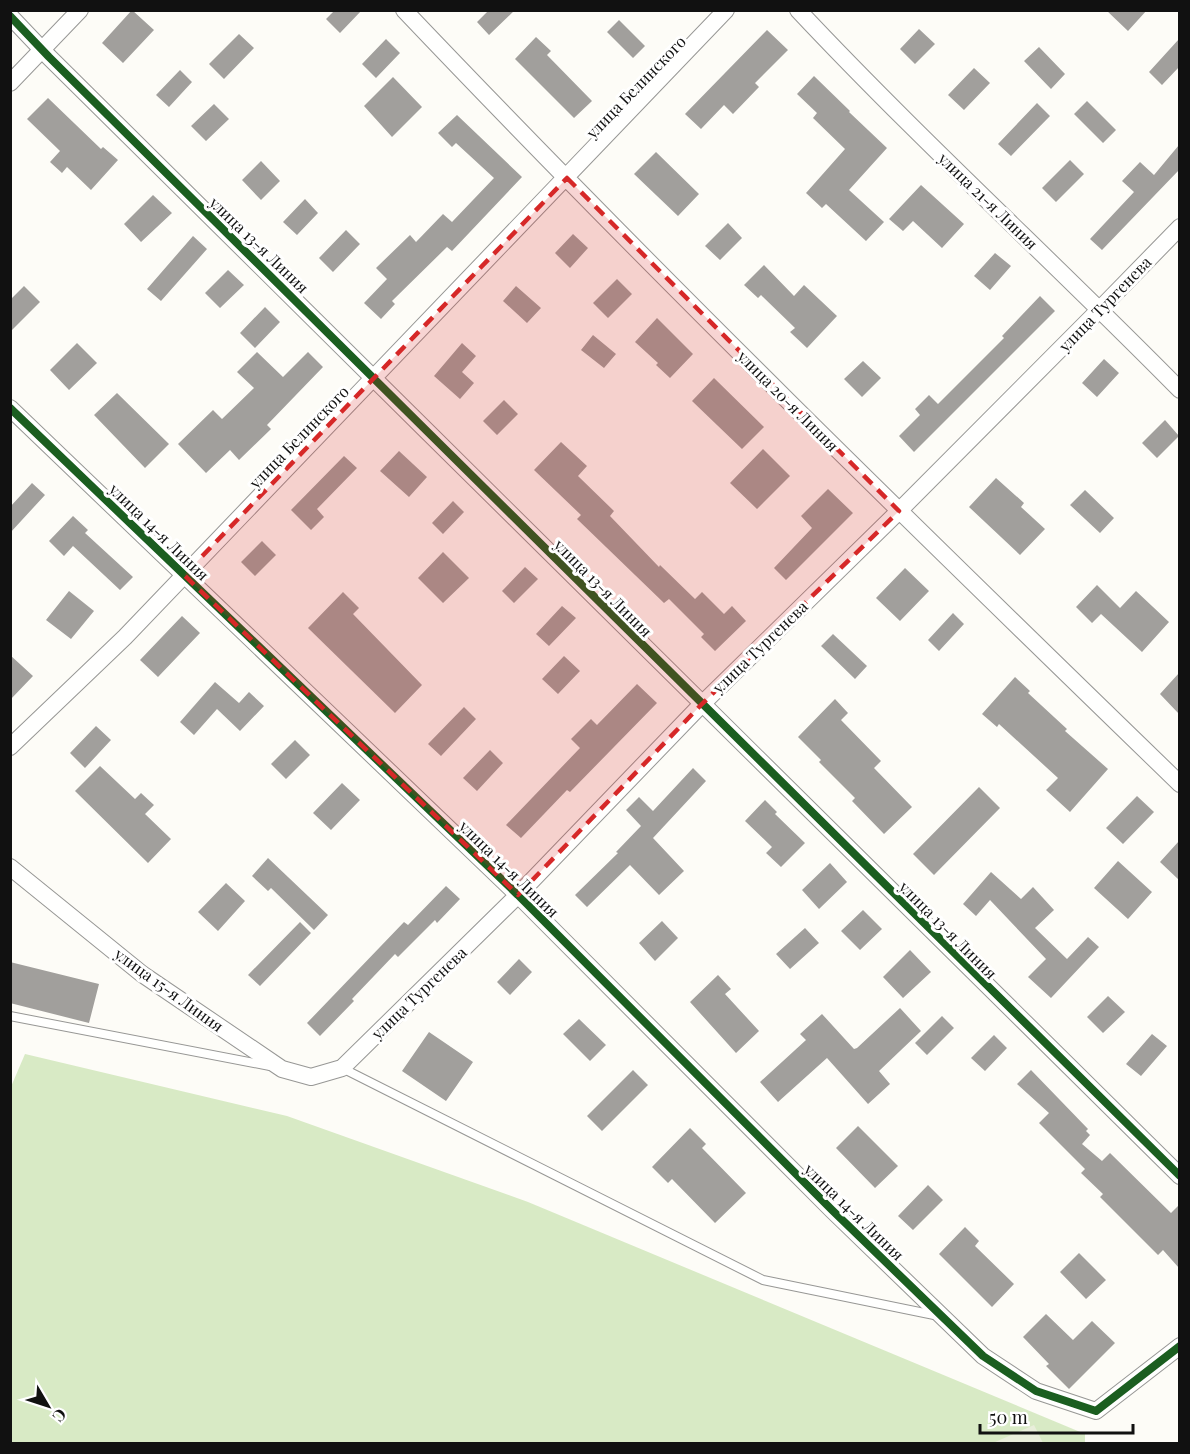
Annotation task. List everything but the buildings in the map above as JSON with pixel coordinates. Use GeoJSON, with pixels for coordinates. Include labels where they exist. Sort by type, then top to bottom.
{"type":"FeatureCollection","features":[{"type":"Feature","properties":{"kind":"street"},"geometry":{"type":"LineString","coordinates":[[10,83],[80,10]]}},
{"type":"Feature","properties":{"kind":"street","name":"улица 20-я Линия"},"geometry":{"type":"LineString","coordinates":[[404,10],[567,178],[899,511],[1179,784]]}},
{"type":"Feature","properties":{"kind":"street","name":"улица Белинского"},"geometry":{"type":"LineString","coordinates":[[10,747],[125,637],[726,10]]}},
{"type":"Feature","properties":{"kind":"street","name":"улица 21-я Линия"},"geometry":{"type":"LineString","coordinates":[[798,10],[871,88],[1100,309],[1179,390]]}},
{"type":"Feature","properties":{"kind":"street","name":"улица 13-я Линия"},"geometry":{"type":"LineString","coordinates":[[10,16],[41,50],[375,378],[701,705],[1179,1176]]}},
{"type":"Feature","properties":{"kind":"street","name":"улица Тургенева"},"geometry":{"type":"LineString","coordinates":[[342,1068],[518,895],[701,705],[899,511],[1179,227]]}},
{"type":"Feature","properties":{"kind":"street","name":"улица 14-я Линия"},"geometry":{"type":"LineString","coordinates":[[10,408],[518,895],[832,1210],[983,1356],[1036,1391],[1096,1411],[1179,1346]]}},
{"type":"Feature","properties":{"kind":"street","name":"улица 15-я Линия"},"geometry":{"type":"LineString","coordinates":[[10,867],[142,974],[282,1069],[311,1077],[342,1068]]}},
{"type":"Feature","properties":{"kind":"lane"},"geometry":{"type":"LineString","coordinates":[[10,1016],[282,1069]]}},
{"type":"Feature","properties":{"kind":"lane"},"geometry":{"type":"LineString","coordinates":[[342,1068],[763,1280],[942,1317]]}},
{"type":"Feature","properties":{"kind":"highlighted area"},"geometry":{"type":"Polygon","coordinates":[[[567,178],[899,511],[701,705],[518,895],[184,575],[567,178]]]}},
{"type":"Feature","properties":{"kind":"green space"},"geometry":{"type":"Polygon","coordinates":[[[25,1054],[287,1116],[528,1202],[1085,1434],[1085,1443],[11,1444],[10,1089],[25,1054]]]}},
{"type":"Feature","properties":{"kind":"green space"},"geometry":{"type":"Polygon","coordinates":[[[1034,1425],[1043,1443],[993,1443],[1034,1425]]]}},
{"type":"Feature","properties":{"kind":"cycle path"},"geometry":{"type":"LineString","coordinates":[[10,16],[1180,1176]]}},
{"type":"Feature","properties":{"kind":"cycle path"},"geometry":{"type":"LineString","coordinates":[[10,408],[518,895],[832,1210],[983,1356],[1036,1391],[1096,1411],[1180,1346]]}}]}
